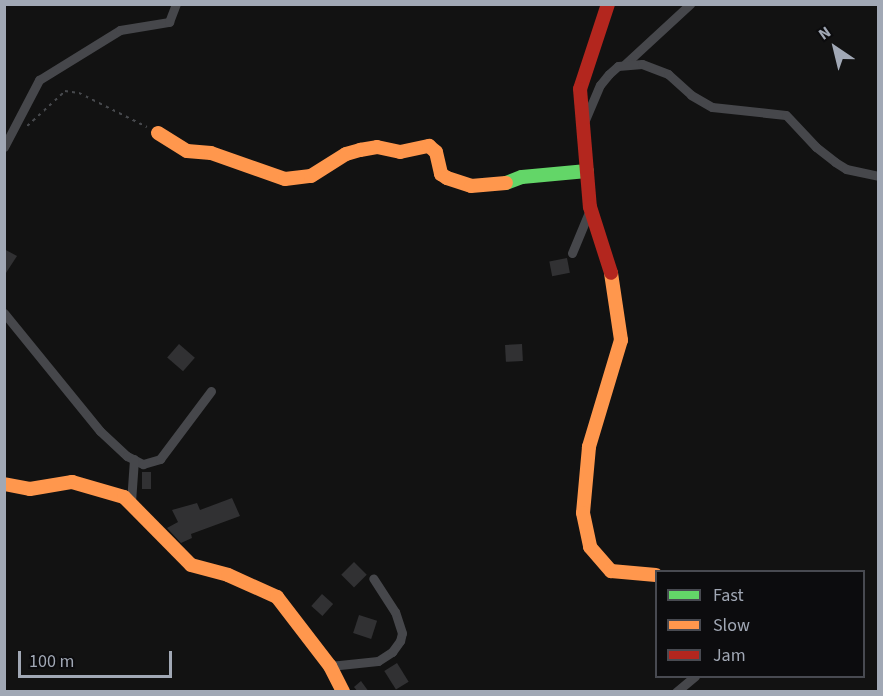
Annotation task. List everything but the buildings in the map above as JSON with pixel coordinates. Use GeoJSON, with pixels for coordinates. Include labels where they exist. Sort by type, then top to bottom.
{"type":"FeatureCollection","features":[{"type":"Feature","properties":{"kind":"street"},"geometry":{"type":"LineString","coordinates":[[4,147],[39,80],[120,30],[170,22],[176,4]]}},
{"type":"Feature","properties":{"kind":"street"},"geometry":{"type":"LineString","coordinates":[[572,254],[589,220],[590,207],[584,122],[579,89],[608,4]]}},
{"type":"Feature","properties":{"kind":"street"},"geometry":{"type":"LineString","coordinates":[[584,122],[600,85],[690,4]]}},
{"type":"Feature","properties":{"kind":"street"},"geometry":{"type":"LineString","coordinates":[[624,65],[654,67],[712,107],[786,115],[835,162],[846,169],[879,176]]}},
{"type":"Feature","properties":{"kind":"street"},"geometry":{"type":"LineString","coordinates":[[158,133],[187,151],[211,153],[285,178],[311,176],[346,154],[376,147],[400,152],[414,146],[429,146],[436,152],[441,174],[471,186],[498,186],[522,177],[587,171]]}},
{"type":"Feature","properties":{"kind":"street"},"geometry":{"type":"LineString","coordinates":[[590,207],[611,274],[621,340],[615,370],[589,447],[583,513],[590,547],[611,572],[655,575]]}},
{"type":"Feature","properties":{"kind":"street"},"geometry":{"type":"LineString","coordinates":[[4,313],[100,431],[134,459],[152,464],[160,459],[211,391]]}},
{"type":"Feature","properties":{"kind":"street"},"geometry":{"type":"LineString","coordinates":[[131,502],[134,459]]}},
{"type":"Feature","properties":{"kind":"street"},"geometry":{"type":"LineString","coordinates":[[4,484],[30,489],[72,482],[109,490],[131,502],[178,556],[191,566],[228,575],[277,597],[330,666],[343,692]]}},
{"type":"Feature","properties":{"kind":"street"},"geometry":{"type":"LineString","coordinates":[[330,666],[378,661],[392,652],[400,641],[402,633],[395,612],[374,578]]}},
{"type":"Feature","properties":{"kind":"street"},"geometry":{"type":"LineString","coordinates":[[676,692],[693,678]]}},
{"type":"Feature","properties":{"kind":"path"},"geometry":{"type":"LineString","coordinates":[[12,135],[25,128],[65,91],[79,93],[158,133]]}},
{"type":"Feature","properties":{"kind":"traffic: fast"},"geometry":{"type":"LineString","coordinates":[[506,183],[522,177],[587,171]]}},
{"type":"Feature","properties":{"kind":"traffic: slow"},"geometry":{"type":"LineString","coordinates":[[158,133],[187,151],[211,153],[285,179],[311,176],[346,154],[360,150],[377,147],[400,152],[429,146],[436,152],[441,174],[447,178],[471,186],[506,183]]}},
{"type":"Feature","properties":{"kind":"traffic: slow"},"geometry":{"type":"LineString","coordinates":[[611,273],[621,340],[589,447],[583,513],[590,547],[611,571],[655,575]]}},
{"type":"Feature","properties":{"kind":"traffic: slow"},"geometry":{"type":"LineString","coordinates":[[4,484],[30,489],[72,482],[124,497],[191,565],[228,575],[277,597],[330,666],[343,692]]}},
{"type":"Feature","properties":{"kind":"traffic: jam"},"geometry":{"type":"LineString","coordinates":[[608,4],[580,89],[590,207],[611,273]]}}]}
